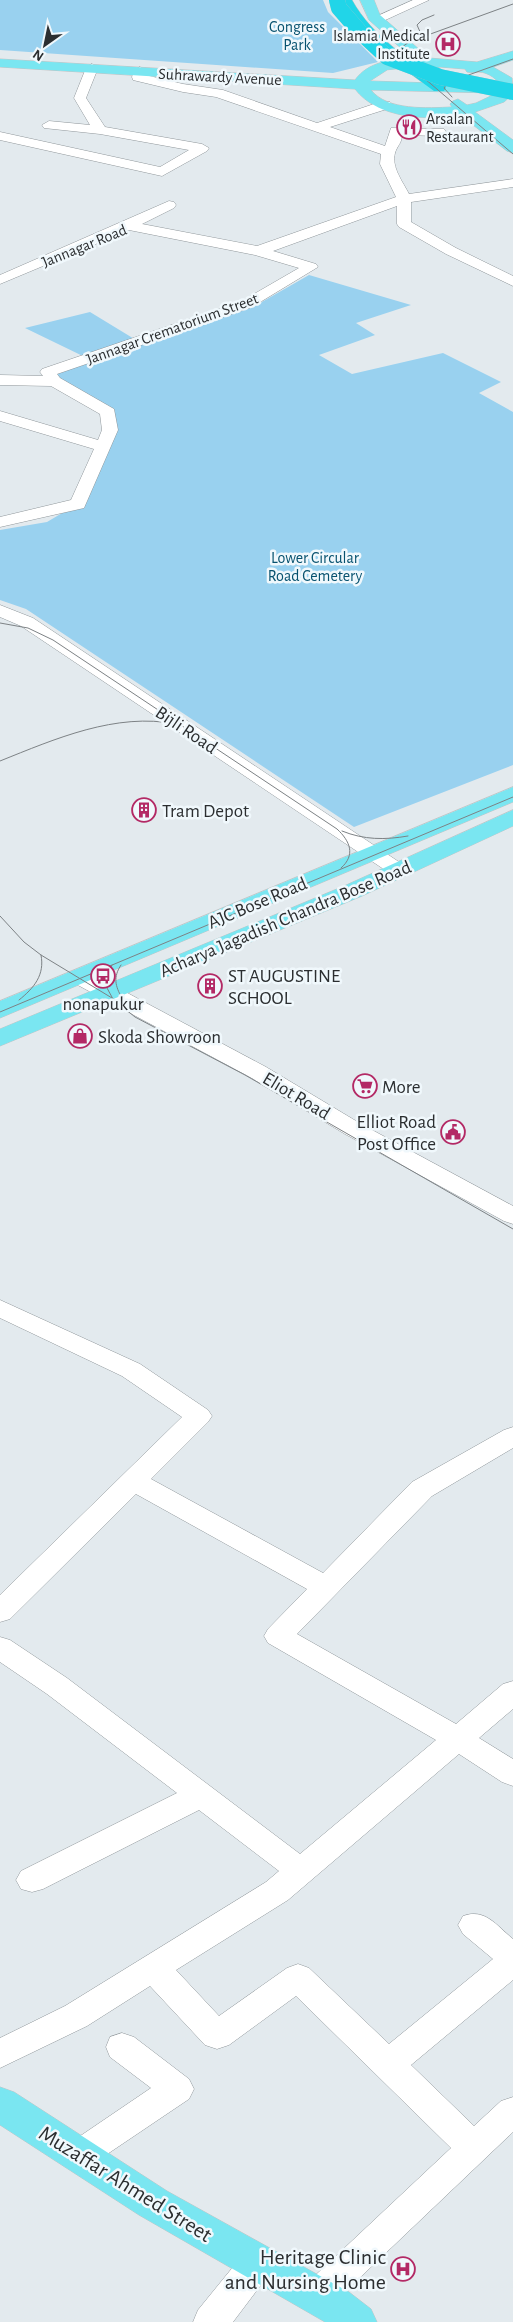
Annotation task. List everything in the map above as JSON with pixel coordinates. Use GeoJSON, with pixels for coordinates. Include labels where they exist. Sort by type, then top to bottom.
{"type":"FeatureCollection","features":[{"type":"Feature","properties":{"kind":"highway"},"geometry":{"type":"LineString","coordinates":[[337,0],[339,8],[359,32],[387,57],[440,77],[512,88]]}},
{"type":"Feature","properties":{"kind":"highway"},"geometry":{"type":"LineString","coordinates":[[345,0],[356,18],[369,32],[404,63],[443,88]]}},
{"type":"Feature","properties":{"kind":"main road"},"geometry":{"type":"LineString","coordinates":[[333,0],[334,7],[386,65]]}},
{"type":"Feature","properties":{"kind":"main road"},"geometry":{"type":"LineString","coordinates":[[368,9],[425,62],[512,88]]}},
{"type":"Feature","properties":{"kind":"main road"},"geometry":{"type":"LineString","coordinates":[[513,55],[467,73],[443,88],[513,148]]}},
{"type":"Feature","properties":{"kind":"main road","name":"Suhrawardy Avenue"},"geometry":{"type":"LineString","coordinates":[[0,56],[443,88],[512,88]]}},
{"type":"Feature","properties":{"kind":"main road"},"geometry":{"type":"LineString","coordinates":[[513,64],[492,71],[467,73],[450,62],[404,63],[386,65],[360,81],[361,92],[384,105],[475,116],[513,131]]}},
{"type":"Feature","properties":{"kind":"main road","name":"Suhrawardy Avenue"},"geometry":{"type":"LineString","coordinates":[[0,63],[140,72],[360,81]]}},
{"type":"Feature","properties":{"kind":"main road"},"geometry":{"type":"LineString","coordinates":[[492,71],[503,77],[512,88]]}},
{"type":"Feature","properties":{"kind":"main road"},"geometry":{"type":"LineString","coordinates":[[475,116],[505,97],[512,88]]}},
{"type":"Feature","properties":{"kind":"main road","name":"AJC Bose Road"},"geometry":{"type":"LineString","coordinates":[[0,1010],[513,794]]}},
{"type":"Feature","properties":{"kind":"main road","name":"Acharya Jagadish Chandra Bose Road"},"geometry":{"type":"LineString","coordinates":[[0,1038],[398,870],[513,817]]}},
{"type":"Feature","properties":{"kind":"main road","name":"Muzaffar Ahmed Street"},"geometry":{"type":"LineString","coordinates":[[0,2104],[153,2203],[335,2305],[356,2322]]}},
{"type":"Feature","properties":{"kind":"street"},"geometry":{"type":"LineString","coordinates":[[368,9],[423,0]]}},
{"type":"Feature","properties":{"kind":"street"},"geometry":{"type":"LineString","coordinates":[[92,68],[80,98],[100,130]]}},
{"type":"Feature","properties":{"kind":"street"},"geometry":{"type":"LineString","coordinates":[[140,72],[138,77],[182,88],[218,93],[388,152]]}},
{"type":"Feature","properties":{"kind":"street"},"geometry":{"type":"LineString","coordinates":[[317,127],[384,105]]}},
{"type":"Feature","properties":{"kind":"street"},"geometry":{"type":"LineString","coordinates":[[0,136],[162,172],[202,148],[100,130],[49,125]]}},
{"type":"Feature","properties":{"kind":"street"},"geometry":{"type":"LineString","coordinates":[[439,132],[396,131],[395,142],[388,152],[387,164],[404,199],[404,224],[451,251],[513,282]]}},
{"type":"Feature","properties":{"kind":"street"},"geometry":{"type":"LineString","coordinates":[[258,251],[404,199],[513,183]]}},
{"type":"Feature","properties":{"kind":"street"},"geometry":{"type":"LineString","coordinates":[[128,225],[170,205]]}},
{"type":"Feature","properties":{"kind":"street","name":"Jannagar Road"},"geometry":{"type":"LineString","coordinates":[[0,280],[128,225],[258,251]]}},
{"type":"Feature","properties":{"kind":"street","name":"Jannagar Crematorium Street"},"geometry":{"type":"LineString","coordinates":[[54,381],[48,372],[247,304],[311,267],[258,251]]}},
{"type":"Feature","properties":{"kind":"street"},"geometry":{"type":"LineString","coordinates":[[0,262],[21,270]]}},
{"type":"Feature","properties":{"kind":"street"},"geometry":{"type":"LineString","coordinates":[[0,380],[54,381],[108,412],[110,430],[78,504],[0,522]]}},
{"type":"Feature","properties":{"kind":"street"},"geometry":{"type":"LineString","coordinates":[[0,416],[102,446]]}},
{"type":"Feature","properties":{"kind":"street","name":"Bijli Road"},"geometry":{"type":"LineString","coordinates":[[0,610],[27,622],[372,853]]}},
{"type":"Feature","properties":{"kind":"street"},"geometry":{"type":"LineString","coordinates":[[372,853],[398,870]]}},
{"type":"Feature","properties":{"kind":"street","name":"Eliot Road"},"geometry":{"type":"LineString","coordinates":[[80,977],[258,1072],[353,1129],[513,1216]]}},
{"type":"Feature","properties":{"kind":"street"},"geometry":{"type":"LineString","coordinates":[[0,1308],[131,1370],[200,1416],[0,1612]]}},
{"type":"Feature","properties":{"kind":"street"},"geometry":{"type":"LineString","coordinates":[[513,1436],[422,1489],[278,1636],[458,1739],[513,1774]]}},
{"type":"Feature","properties":{"kind":"street"},"geometry":{"type":"LineString","coordinates":[[133,1481],[326,1587]]}},
{"type":"Feature","properties":{"kind":"street"},"geometry":{"type":"LineString","coordinates":[[0,1648],[57,1686],[302,1872]]}},
{"type":"Feature","properties":{"kind":"street"},"geometry":{"type":"LineString","coordinates":[[0,2054],[76,2016],[277,1890],[302,1872],[513,1692]]}},
{"type":"Feature","properties":{"kind":"street"},"geometry":{"type":"LineString","coordinates":[[32,1880],[201,1795]]}},
{"type":"Feature","properties":{"kind":"street"},"geometry":{"type":"LineString","coordinates":[[474,1925],[513,1957]]}},
{"type":"Feature","properties":{"kind":"street"},"geometry":{"type":"LineString","coordinates":[[388,2065],[513,1961]]}},
{"type":"Feature","properties":{"kind":"street"},"geometry":{"type":"LineString","coordinates":[[153,1968],[217,2035],[298,1977],[474,2148]]}},
{"type":"Feature","properties":{"kind":"street"},"geometry":{"type":"LineString","coordinates":[[79,2155],[177,2089],[122,2047]]}},
{"type":"Feature","properties":{"kind":"street"},"geometry":{"type":"LineString","coordinates":[[317,2296],[513,2111]]}},
{"type":"Feature","properties":{"kind":"street"},"geometry":{"type":"LineString","coordinates":[[211,2322],[258,2262]]}},
{"type":"Feature","properties":{"kind":"green space","name":"Congress Park"},"geometry":{"type":"Polygon","coordinates":[[[0,0],[323,0],[328,12],[378,62],[333,73],[0,50],[0,0]]]}},
{"type":"Feature","properties":{"kind":"green space","name":"Lower Circular Road Cemetery"},"geometry":{"type":"Polygon","coordinates":[[[309,275],[411,305],[356,323],[375,335],[319,355],[352,374],[443,353],[501,382],[479,393],[513,412],[513,765],[354,827],[26,609],[0,600],[0,530],[47,522],[74,506],[108,428],[107,411],[54,380],[53,372],[89,359],[25,328],[90,312],[136,340],[253,307],[309,275]]]}},
{"type":"Feature","properties":{"kind":"tram line"},"geometry":{"type":"LineString","coordinates":[[414,40],[513,4]]}},
{"type":"Feature","properties":{"kind":"tram line"},"geometry":{"type":"LineString","coordinates":[[434,15],[422,20],[417,25],[421,34],[396,51],[397,55],[513,154]]}},
{"type":"Feature","properties":{"kind":"tram line"},"geometry":{"type":"LineString","coordinates":[[452,97],[444,88],[449,82],[513,59]]}},
{"type":"Feature","properties":{"kind":"tram line"},"geometry":{"type":"LineString","coordinates":[[418,72],[435,76],[458,76]]}},
{"type":"Feature","properties":{"kind":"tram line"},"geometry":{"type":"LineString","coordinates":[[0,623],[28,628],[53,640],[337,829],[345,838],[350,848],[349,858],[341,868]]}},
{"type":"Feature","properties":{"kind":"tram line"},"geometry":{"type":"LineString","coordinates":[[0,761],[64,736],[108,725],[153,721],[176,724]]}},
{"type":"Feature","properties":{"kind":"tram line"},"geometry":{"type":"LineString","coordinates":[[112,965],[513,797]]}},
{"type":"Feature","properties":{"kind":"tram line"},"geometry":{"type":"LineString","coordinates":[[342,831],[358,836],[375,838],[408,836]]}},
{"type":"Feature","properties":{"kind":"tram line"},"geometry":{"type":"LineString","coordinates":[[0,916],[24,942],[41,955]]}},
{"type":"Feature","properties":{"kind":"tram line"},"geometry":{"type":"LineString","coordinates":[[19,1000],[34,986],[40,975],[41,955]]}},
{"type":"Feature","properties":{"kind":"tram line"},"geometry":{"type":"LineString","coordinates":[[41,955],[80,979]]}},
{"type":"Feature","properties":{"kind":"tram line"},"geometry":{"type":"LineString","coordinates":[[80,979],[112,965]]}},
{"type":"Feature","properties":{"kind":"tram line"},"geometry":{"type":"LineString","coordinates":[[112,965],[107,975],[107,988],[113,999],[135,1017],[245,1075],[513,1229]]}},
{"type":"Feature","properties":{"kind":"tram line"},"geometry":{"type":"LineString","coordinates":[[121,965],[116,981],[122,998]]}},
{"type":"Feature","properties":{"kind":"tram line"},"geometry":{"type":"LineString","coordinates":[[0,1012],[80,979]]}},
{"type":"Feature","properties":{"kind":"tram line"},"geometry":{"type":"LineString","coordinates":[[80,979],[112,998]]}},
{"type":"Feature","properties":{"kind":"place","name":"Islamia Medical Institute"},"geometry":{"type":"Point","coordinates":[448,44]}},
{"type":"Feature","properties":{"kind":"place","name":"Arsalan Restaurant"},"geometry":{"type":"Point","coordinates":[409,127]}},
{"type":"Feature","properties":{"kind":"place","name":"Tram Depot"},"geometry":{"type":"Point","coordinates":[144,810]}},
{"type":"Feature","properties":{"kind":"place","name":"nonapukur"},"geometry":{"type":"Point","coordinates":[103,976]}},
{"type":"Feature","properties":{"kind":"place","name":"ST AUGUSTINE SCHOOL"},"geometry":{"type":"Point","coordinates":[210,986]}},
{"type":"Feature","properties":{"kind":"place","name":"Skoda Showroon"},"geometry":{"type":"Point","coordinates":[80,1036]}},
{"type":"Feature","properties":{"kind":"place","name":"More"},"geometry":{"type":"Point","coordinates":[365,1086]}},
{"type":"Feature","properties":{"kind":"place","name":"Elliot Road Post Office"},"geometry":{"type":"Point","coordinates":[453,1132]}},
{"type":"Feature","properties":{"kind":"place","name":"Heritage Clinic and Nursing Home"},"geometry":{"type":"Point","coordinates":[403,2269]}}]}
